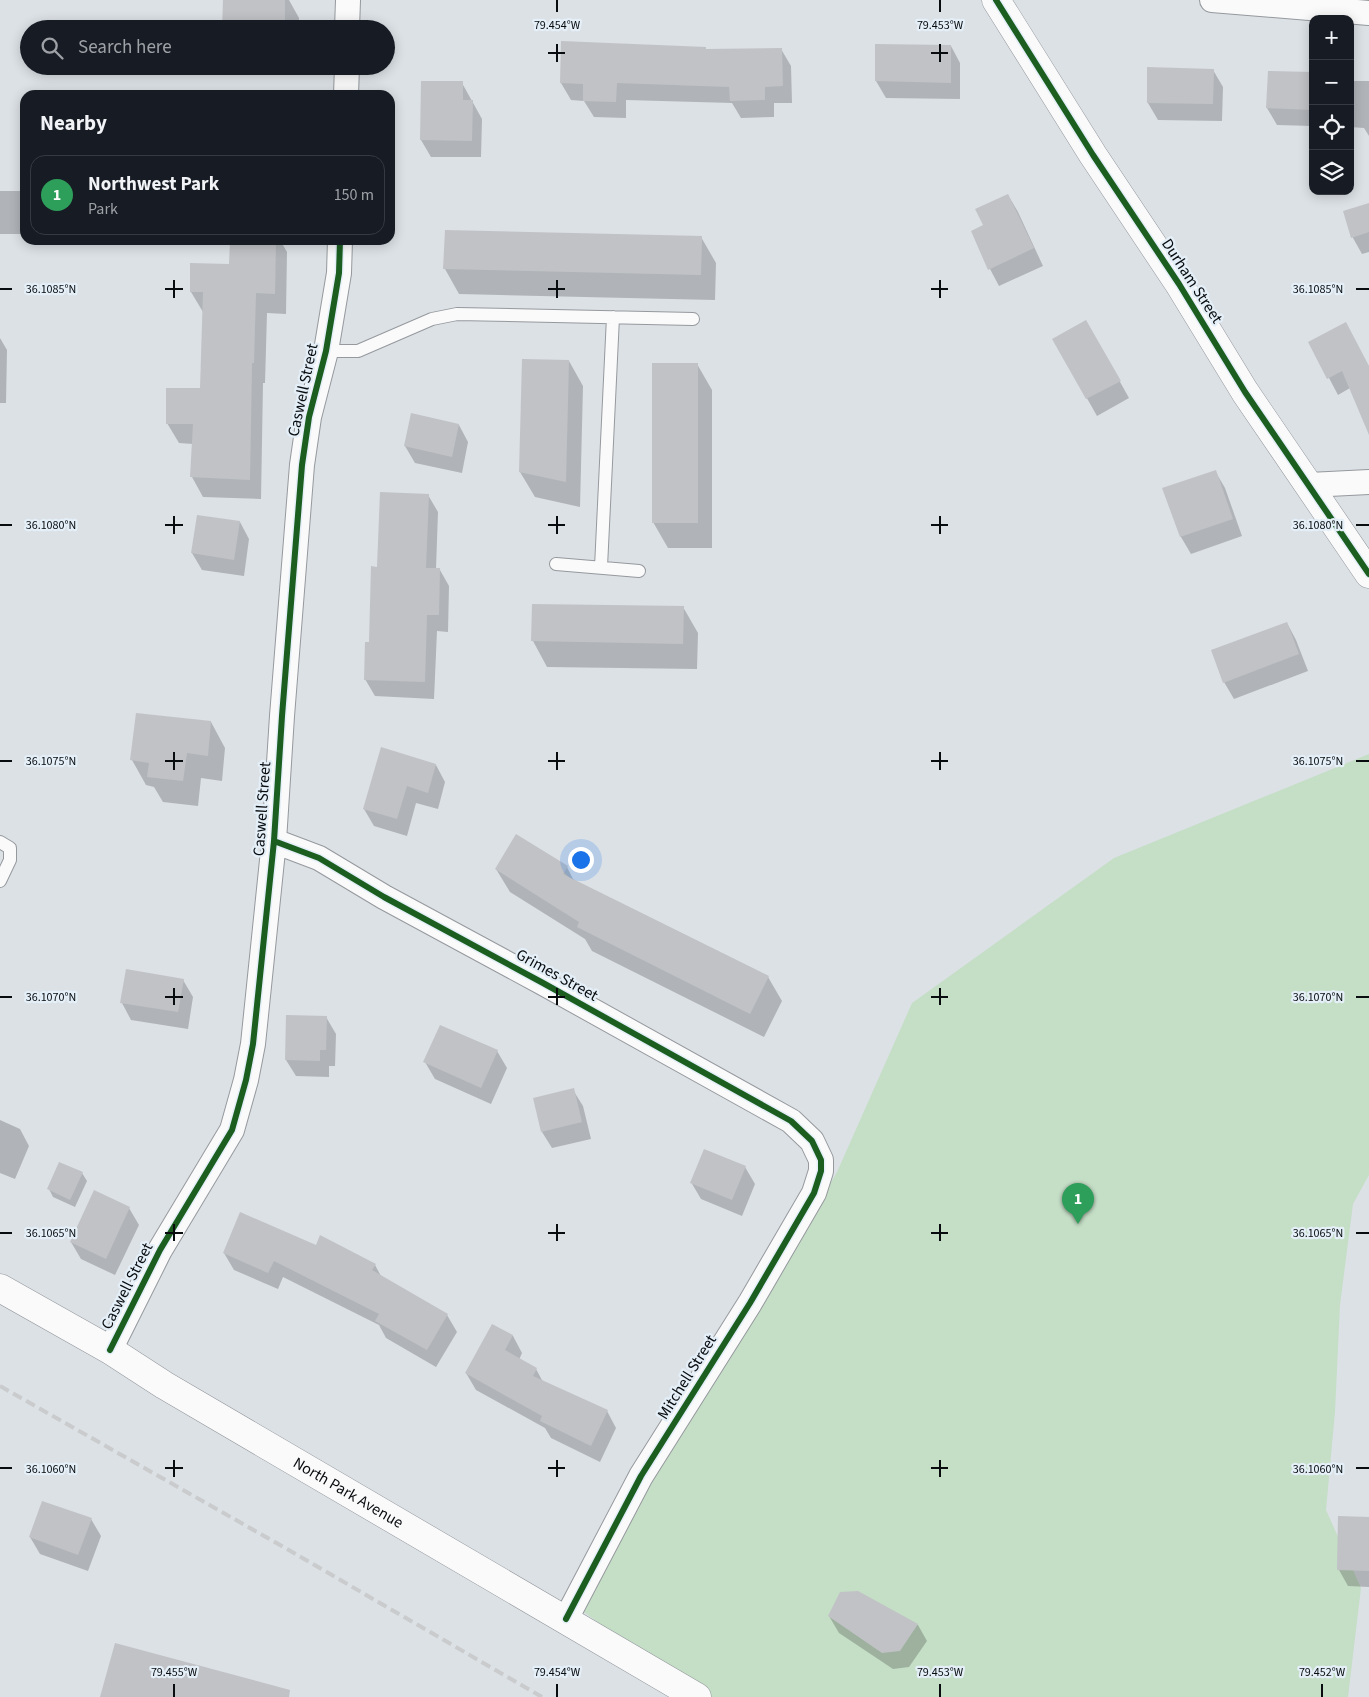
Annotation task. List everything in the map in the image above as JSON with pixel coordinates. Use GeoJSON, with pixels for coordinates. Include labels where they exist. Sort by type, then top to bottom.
{"type":"FeatureCollection","features":[{"type":"Feature","properties":{"kind":"street"},"geometry":{"type":"LineString","coordinates":[[347,20],[348,0]]}},
{"type":"Feature","properties":{"kind":"street","name":"Durham Street"},"geometry":{"type":"LineString","coordinates":[[996,0],[1093,155],[1179,284],[1245,392],[1369,574]]}},
{"type":"Feature","properties":{"kind":"street"},"geometry":{"type":"LineString","coordinates":[[1212,0],[1300,4],[1369,13]]}},
{"type":"Feature","properties":{"kind":"street"},"geometry":{"type":"LineString","coordinates":[[346,90],[347,75]]}},
{"type":"Feature","properties":{"kind":"street","name":"Caswell Street"},"geometry":{"type":"LineString","coordinates":[[110,1350],[160,1250],[232,1130],[246,1080],[253,1044],[274,842],[302,464],[309,417],[326,351],[339,274],[340,245]]}},
{"type":"Feature","properties":{"kind":"street"},"geometry":{"type":"LineString","coordinates":[[1309,485],[1369,482]]}},
{"type":"Feature","properties":{"kind":"street","name":"Grimes Street"},"geometry":{"type":"LineString","coordinates":[[274,842],[319,858],[384,897],[791,1121],[812,1141],[816,1149]]}},
{"type":"Feature","properties":{"kind":"street","name":"Mitchell Street"},"geometry":{"type":"LineString","coordinates":[[566,1619],[641,1476],[750,1303],[814,1193],[821,1171],[821,1160],[816,1149]]}},
{"type":"Feature","properties":{"kind":"street","name":"North Park Avenue"},"geometry":{"type":"LineString","coordinates":[[0,1288],[110,1350],[164,1385],[697,1697]]}},
{"type":"Feature","properties":{"kind":"lane"},"geometry":{"type":"LineString","coordinates":[[326,351],[358,351],[432,319],[457,314],[693,319]]}},
{"type":"Feature","properties":{"kind":"lane"},"geometry":{"type":"LineString","coordinates":[[601,567],[613,317]]}},
{"type":"Feature","properties":{"kind":"lane"},"geometry":{"type":"LineString","coordinates":[[556,564],[639,571]]}},
{"type":"Feature","properties":{"kind":"lane"},"geometry":{"type":"LineString","coordinates":[[0,842],[10,848],[10,860],[0,881]]}},
{"type":"Feature","properties":{"kind":"green space"},"geometry":{"type":"Polygon","coordinates":[[[1369,754],[1369,1175],[1353,1204],[1340,1305],[1335,1412],[1326,1510],[1361,1588],[1348,1697],[712,1697],[618,1637],[581,1610],[646,1485],[837,1172],[912,1003],[1114,858],[1369,754]]]}},
{"type":"Feature","properties":{"kind":"building"},"geometry":{"type":"Polygon","coordinates":[[[223,0],[285,0],[285,20],[222,20],[223,0]]]}},
{"type":"Feature","properties":{"kind":"building"},"geometry":{"type":"Polygon","coordinates":[[[561,41],[706,47],[706,49],[782,48],[783,86],[765,87],[765,100],[730,101],[729,87],[617,83],[616,102],[583,101],[583,84],[560,83],[561,41]]]}},
{"type":"Feature","properties":{"kind":"building"},"geometry":{"type":"Polygon","coordinates":[[[875,44],[951,45],[951,83],[875,81],[875,44]]]}},
{"type":"Feature","properties":{"kind":"building"},"geometry":{"type":"Polygon","coordinates":[[[1147,67],[1214,69],[1213,104],[1147,103],[1147,67]]]}},
{"type":"Feature","properties":{"kind":"building"},"geometry":{"type":"Polygon","coordinates":[[[1268,71],[1309,72],[1309,110],[1266,108],[1268,71]]]}},
{"type":"Feature","properties":{"kind":"building"},"geometry":{"type":"Polygon","coordinates":[[[421,81],[463,81],[463,100],[473,100],[472,141],[420,140],[421,81]]]}},
{"type":"Feature","properties":{"kind":"building"},"geometry":{"type":"Polygon","coordinates":[[[1008,194],[1034,248],[988,270],[971,231],[983,225],[975,209],[1008,194]]]}},
{"type":"Feature","properties":{"kind":"building"},"geometry":{"type":"Polygon","coordinates":[[[1369,203],[1369,232],[1351,238],[1343,211],[1369,203]]]}},
{"type":"Feature","properties":{"kind":"building"},"geometry":{"type":"Polygon","coordinates":[[[445,230],[702,236],[701,275],[443,269],[445,230]]]}},
{"type":"Feature","properties":{"kind":"building"},"geometry":{"type":"Polygon","coordinates":[[[230,245],[276,245],[275,294],[256,293],[254,363],[252,363],[250,480],[190,477],[193,424],[166,424],[166,388],[200,388],[203,292],[190,292],[190,263],[229,264],[230,245]]]}},
{"type":"Feature","properties":{"kind":"building"},"geometry":{"type":"Polygon","coordinates":[[[1086,320],[1121,381],[1086,399],[1052,339],[1086,320]]]}},
{"type":"Feature","properties":{"kind":"building"},"geometry":{"type":"Polygon","coordinates":[[[1346,322],[1369,366],[1369,435],[1342,371],[1327,379],[1308,342],[1346,322]]]}},
{"type":"Feature","properties":{"kind":"building"},"geometry":{"type":"Polygon","coordinates":[[[522,359],[569,360],[566,482],[519,472],[522,359]]]}},
{"type":"Feature","properties":{"kind":"building"},"geometry":{"type":"Polygon","coordinates":[[[652,363],[698,363],[698,523],[652,523],[652,363]]]}},
{"type":"Feature","properties":{"kind":"building"},"geometry":{"type":"Polygon","coordinates":[[[411,413],[459,424],[452,457],[404,446],[411,413]]]}},
{"type":"Feature","properties":{"kind":"building"},"geometry":{"type":"Polygon","coordinates":[[[1216,470],[1233,519],[1180,537],[1162,488],[1216,470]]]}},
{"type":"Feature","properties":{"kind":"building"},"geometry":{"type":"Polygon","coordinates":[[[380,492],[429,494],[426,568],[440,568],[439,615],[427,615],[425,682],[364,680],[365,642],[369,642],[371,566],[377,567],[380,492]]]}},
{"type":"Feature","properties":{"kind":"building"},"geometry":{"type":"Polygon","coordinates":[[[197,515],[240,521],[234,560],[191,553],[197,515]]]}},
{"type":"Feature","properties":{"kind":"building"},"geometry":{"type":"Polygon","coordinates":[[[532,604],[684,606],[683,644],[531,641],[532,604]]]}},
{"type":"Feature","properties":{"kind":"building"},"geometry":{"type":"Polygon","coordinates":[[[1287,622],[1299,654],[1223,683],[1211,650],[1287,622]]]}},
{"type":"Feature","properties":{"kind":"building"},"geometry":{"type":"Polygon","coordinates":[[[136,713],[211,721],[208,756],[187,753],[183,781],[147,777],[149,763],[130,760],[136,713]]]}},
{"type":"Feature","properties":{"kind":"building"},"geometry":{"type":"Polygon","coordinates":[[[381,747],[436,764],[428,793],[407,786],[397,819],[363,809],[381,747]]]}},
{"type":"Feature","properties":{"kind":"building"},"geometry":{"type":"Polygon","coordinates":[[[516,834],[568,866],[563,874],[769,976],[750,1014],[577,927],[579,922],[495,869],[516,834]]]}},
{"type":"Feature","properties":{"kind":"building"},"geometry":{"type":"Polygon","coordinates":[[[126,969],[184,979],[178,1012],[120,1003],[126,969]]]}},
{"type":"Feature","properties":{"kind":"building"},"geometry":{"type":"Polygon","coordinates":[[[286,1015],[327,1016],[326,1050],[320,1050],[320,1061],[285,1060],[286,1015]]]}},
{"type":"Feature","properties":{"kind":"building"},"geometry":{"type":"Polygon","coordinates":[[[440,1025],[498,1050],[481,1088],[423,1062],[440,1025]]]}},
{"type":"Feature","properties":{"kind":"building"},"geometry":{"type":"Polygon","coordinates":[[[574,1088],[582,1122],[541,1132],[533,1098],[574,1088]]]}},
{"type":"Feature","properties":{"kind":"building"},"geometry":{"type":"Polygon","coordinates":[[[704,1149],[746,1166],[732,1200],[690,1183],[704,1149]]]}},
{"type":"Feature","properties":{"kind":"building"},"geometry":{"type":"Polygon","coordinates":[[[59,1162],[83,1172],[70,1200],[47,1189],[59,1162]]]}},
{"type":"Feature","properties":{"kind":"building"},"geometry":{"type":"Polygon","coordinates":[[[94,1190],[130,1207],[106,1259],[70,1242],[94,1190]]]}},
{"type":"Feature","properties":{"kind":"building"},"geometry":{"type":"Polygon","coordinates":[[[240,1212],[316,1245],[320,1235],[376,1264],[372,1270],[448,1314],[427,1350],[375,1321],[379,1314],[274,1261],[268,1273],[223,1253],[240,1212]]]}},
{"type":"Feature","properties":{"kind":"building"},"geometry":{"type":"Polygon","coordinates":[[[492,1324],[513,1335],[505,1350],[537,1368],[533,1376],[608,1410],[591,1446],[540,1421],[542,1416],[465,1373],[492,1324]]]}},
{"type":"Feature","properties":{"kind":"building"},"geometry":{"type":"Polygon","coordinates":[[[42,1501],[92,1518],[78,1555],[29,1537],[42,1501]]]}},
{"type":"Feature","properties":{"kind":"building"},"geometry":{"type":"Polygon","coordinates":[[[1338,1516],[1369,1517],[1369,1571],[1337,1570],[1338,1516]]]}},
{"type":"Feature","properties":{"kind":"building"},"geometry":{"type":"Polygon","coordinates":[[[858,1591],[918,1624],[900,1651],[882,1653],[828,1616],[840,1592],[858,1591]]]}},
{"type":"Feature","properties":{"kind":"building"},"geometry":{"type":"Polygon","coordinates":[[[115,1643],[290,1690],[289,1697],[100,1697],[115,1643]]]}},
{"type":"Feature","properties":{"kind":"railway"},"geometry":{"type":"LineString","coordinates":[[0,1386],[542,1697]]}},
{"type":"Feature","properties":{"kind":"cycle path"},"geometry":{"type":"LineString","coordinates":[[996,0],[1093,155],[1179,284],[1245,392],[1369,574]]}},
{"type":"Feature","properties":{"kind":"cycle path"},"geometry":{"type":"LineString","coordinates":[[110,1350],[160,1250],[232,1130],[246,1080],[253,1044],[274,841],[302,465],[309,417],[326,351],[339,273],[340,245]]}},
{"type":"Feature","properties":{"kind":"cycle path"},"geometry":{"type":"LineString","coordinates":[[274,841],[319,858],[384,897],[791,1121],[812,1141],[821,1160],[821,1171],[814,1193],[750,1303],[641,1476],[566,1619]]}},
{"type":"Feature","properties":{"kind":"place","name":"Northwest Park"},"geometry":{"type":"Point","coordinates":[1078,1224]}}]}
